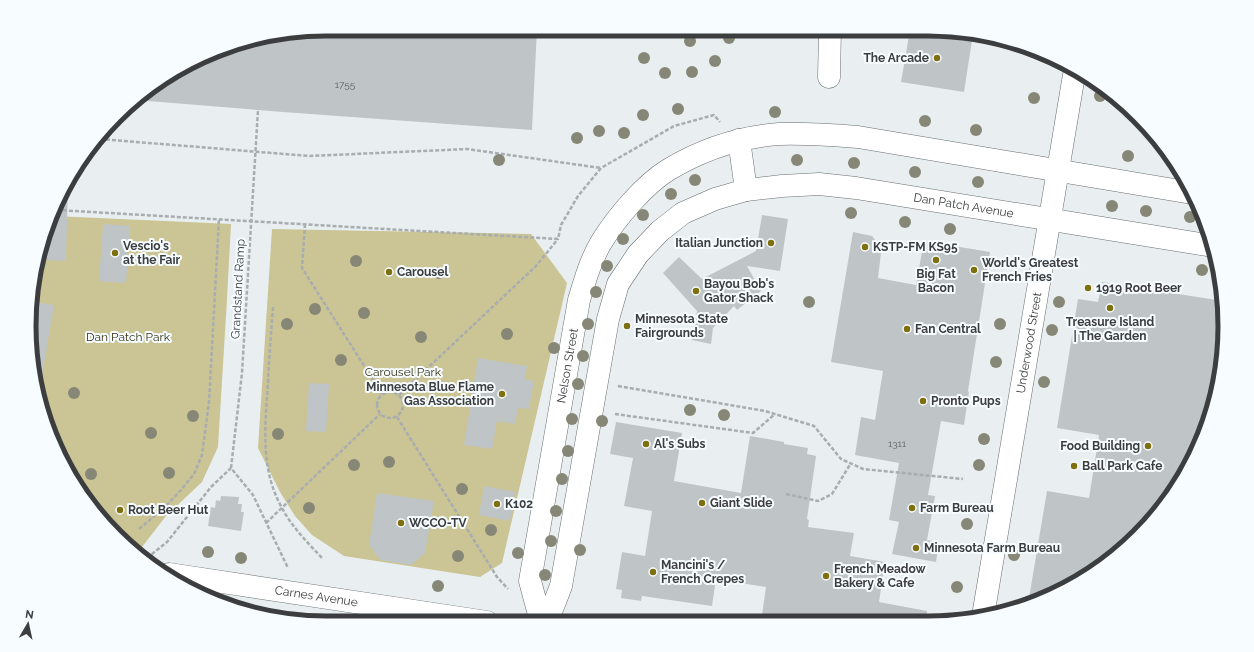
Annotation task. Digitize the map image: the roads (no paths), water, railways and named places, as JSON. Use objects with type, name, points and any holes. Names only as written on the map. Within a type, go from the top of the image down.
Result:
[{"type":"street","points":[[829,77],[830,36]]},
{"type":"street","name":"Underwood Street","points":[[984,610],[1074,76]]},
{"type":"street","points":[[746,190],[739,140],[786,134],[816,134],[858,137],[1185,192]]},
{"type":"street","name":"Nelson Street","points":[[539,616],[530,581],[579,300],[587,272],[602,241],[624,211],[642,191],[667,171],[697,155],[739,140]]},
{"type":"street","name":"Dan Patch Avenue","points":[[549,616],[561,586],[608,319],[618,284],[638,254],[660,231],[683,213],[715,199],[746,190],[819,184],[856,188],[1206,245]]},
{"type":"street","name":"Carnes Avenue","points":[[178,575],[447,616]]},
{"type":"place","name":"The Arcade","points":[[937,58]]},
{"type":"place","name":"Italian Junction","points":[[771,243]]},
{"type":"place","name":"KSTP-FM KS95","points":[[865,247]]},
{"type":"place","name":"Vescio's at the Fair","points":[[115,253]]},
{"type":"place","name":"Big Fat Bacon","points":[[936,260]]},
{"type":"place","name":"World's Greatest French Fries","points":[[974,270]]},
{"type":"place","name":"Carousel","points":[[389,272]]},
{"type":"place","name":"1919 Root Beer","points":[[1088,288]]},
{"type":"place","name":"Bayou Bob's Gator Shack","points":[[696,291]]},
{"type":"place","name":"Treasure Island | The Garden","points":[[1110,308]]},
{"type":"place","name":"Minnesota State Fairgrounds","points":[[627,326]]},
{"type":"place","name":"Fan Central","points":[[907,329]]},
{"type":"place","name":"Minnesota Blue Flame Gas Association","points":[[502,394]]},
{"type":"place","name":"Pronto Pups","points":[[923,401]]},
{"type":"place","name":"Al's Subs","points":[[646,444]]},
{"type":"place","name":"Food Building","points":[[1148,446]]},
{"type":"place","name":"Ball Park Cafe","points":[[1074,466]]},
{"type":"place","name":"Giant Slide","points":[[702,503]]},
{"type":"place","name":"K102","points":[[497,504]]},
{"type":"place","name":"Farm Bureau","points":[[912,508]]},
{"type":"place","name":"Root Beer Hut","points":[[120,510]]},
{"type":"place","name":"WCCO-TV","points":[[401,523]]},
{"type":"place","name":"Minnesota Farm Bureau","points":[[916,548]]},
{"type":"place","name":"Mancini's / French Crepes","points":[[653,572]]},
{"type":"place","name":"French Meadow Bakery & Cafe","points":[[826,576]]},
{"type":"park label","name":"Dan Patch Park","points":[[128,337]]},
{"type":"park label","name":"Carousel Park","points":[[403,372]]}]
